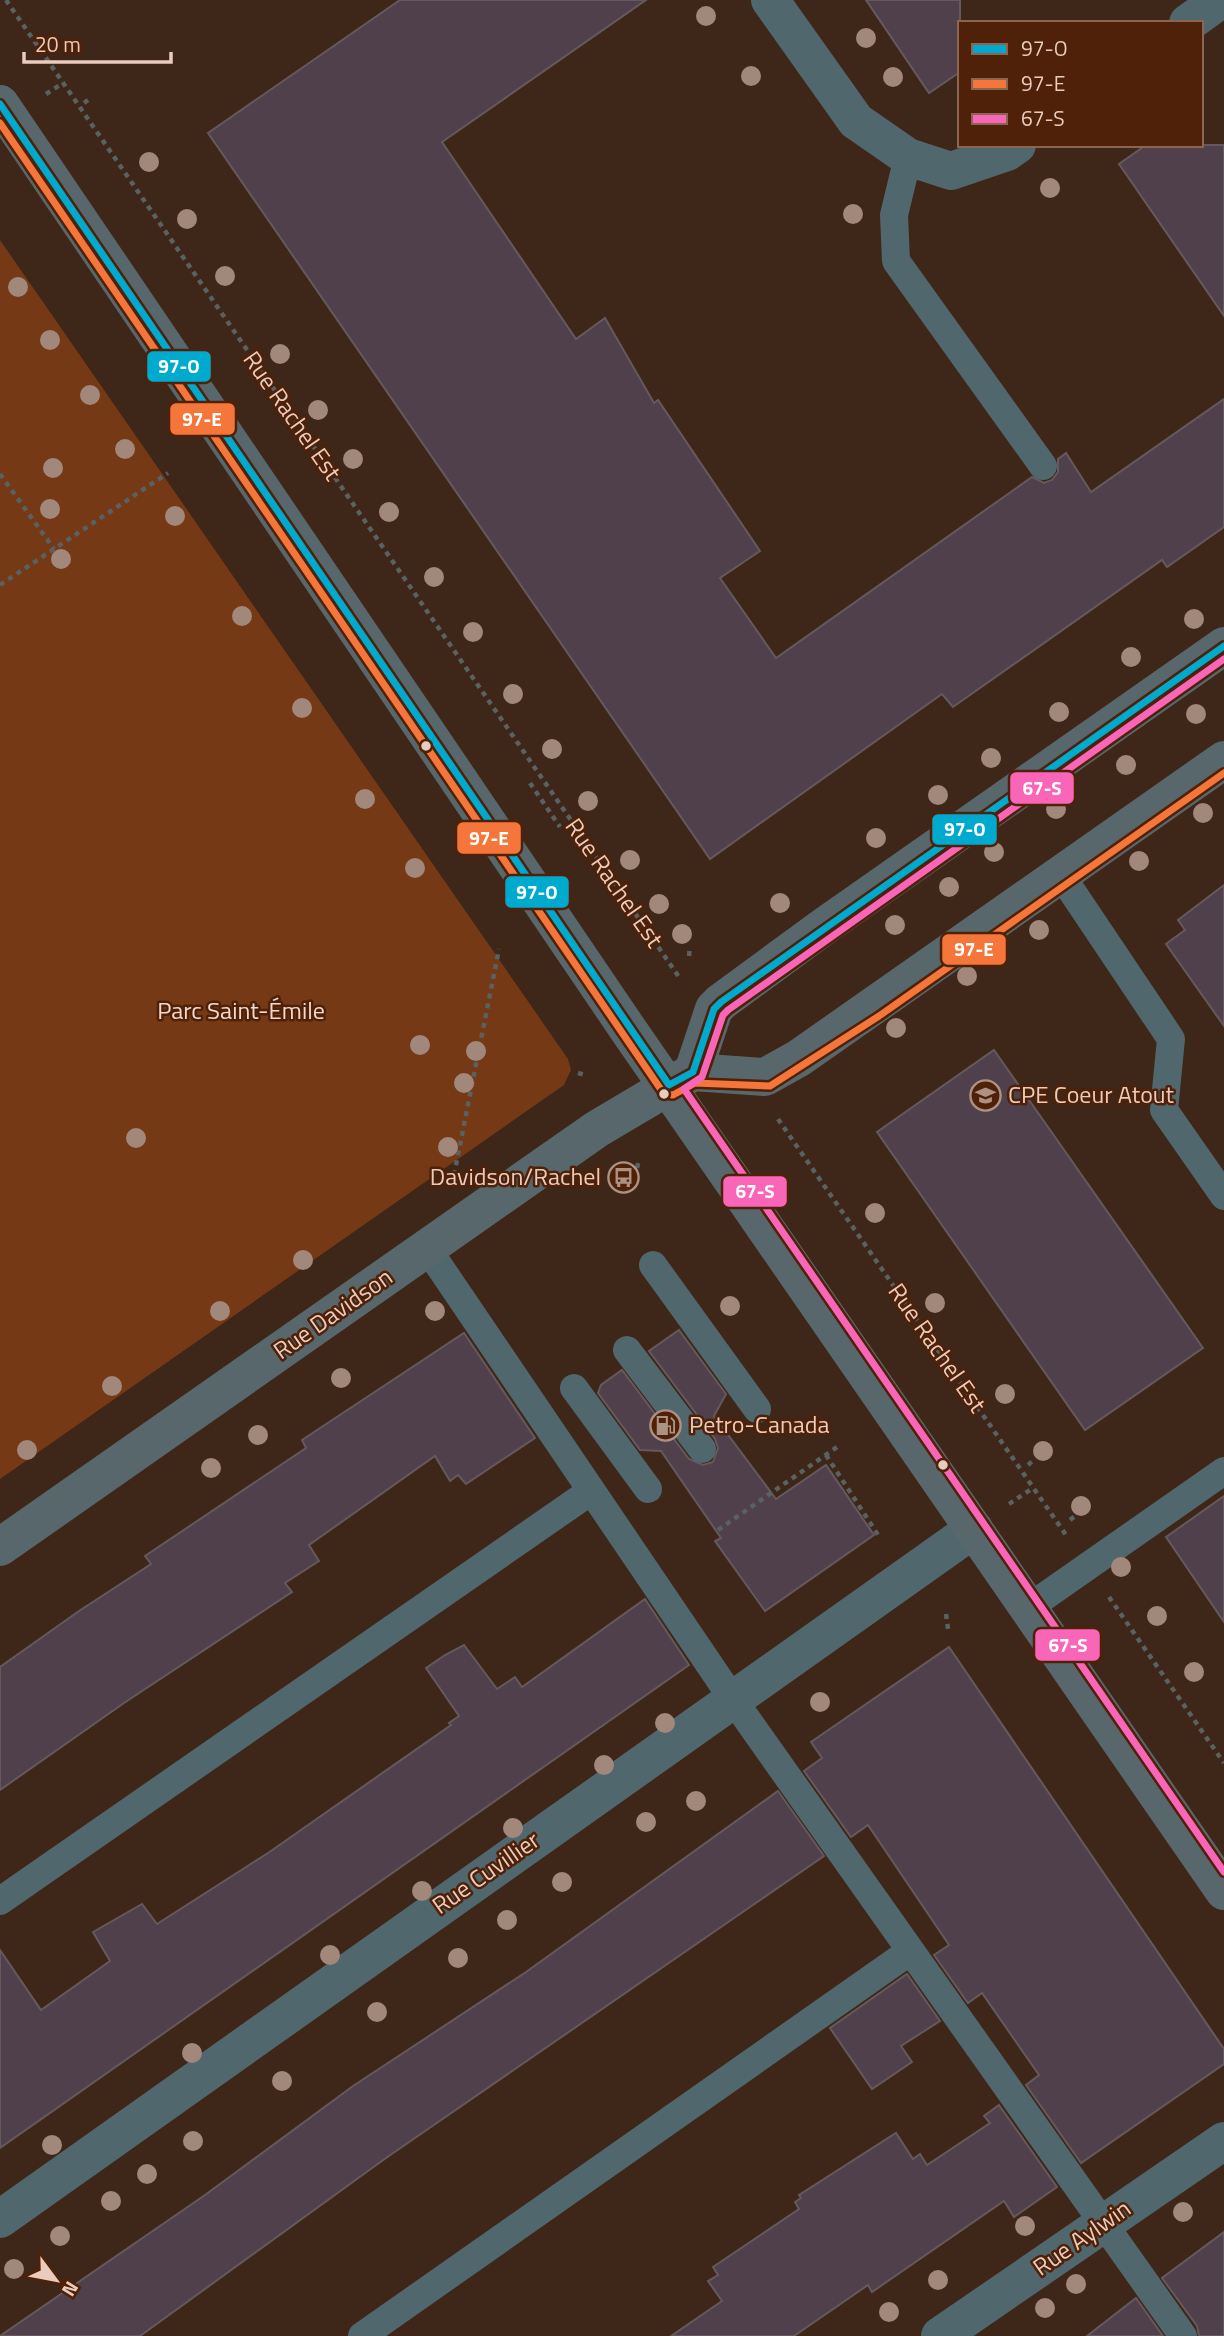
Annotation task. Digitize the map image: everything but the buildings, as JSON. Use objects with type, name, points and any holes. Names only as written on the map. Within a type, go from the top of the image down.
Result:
[{"type":"main road","points":[[4,116],[681,1078],[974,1529],[1224,1891]]},
{"type":"main road","points":[[681,1078],[721,1002],[1224,646]]},
{"type":"main road","points":[[681,1078],[765,1077],[799,1058],[1224,760]]},
{"type":"main road","name":"Rue Davidson","points":[[0,1547],[597,1129],[681,1078]]},
{"type":"street","points":[[770,0],[856,121],[908,157],[951,172],[1014,147]]},
{"type":"street","points":[[1191,21],[1220,0]]},
{"type":"street","name":"Rue Cuvillier","points":[[0,2219],[974,1529]]},
{"type":"street","name":"Rue Aylwin","points":[[940,2336],[1224,2141]]},
{"type":"lane","points":[[908,157],[894,215],[896,261],[1043,466]]},
{"type":"lane","points":[[1061,875],[1171,1039],[1164,1110],[1224,1196]]},
{"type":"lane","points":[[427,1248],[732,1698],[1183,2336]]},
{"type":"lane","points":[[653,1265],[757,1409]]},
{"type":"lane","points":[[627,1350],[702,1449]]},
{"type":"lane","points":[[574,1388],[648,1489]]},
{"type":"lane","points":[[1028,1608],[1224,1471]]},
{"type":"lane","points":[[0,1901],[591,1491]]},
{"type":"lane","points":[[362,2336],[909,1952]]},
{"type":"path","name":"Rue Rachel Est","points":[[6,0],[710,1020]]},
{"type":"path","points":[[0,585],[168,472]]},
{"type":"path","points":[[0,474],[54,549]]},
{"type":"path","points":[[530,783],[561,827]]},
{"type":"path","points":[[689,956],[690,947]]},
{"type":"path","points":[[454,1178],[499,949]]},
{"type":"path","points":[[578,1073],[585,1075]]},
{"type":"path","name":"Rue Rachel Est","points":[[748,1076],[1224,1763]]},
{"type":"path","points":[[637,1168],[639,1160]]},
{"type":"path","points":[[718,1531],[840,1445]]},
{"type":"path","points":[[826,1455],[881,1537],[871,1544]]},
{"type":"path","points":[[1028,1465],[1035,1460]]},
{"type":"path","points":[[742,1515],[746,1521]]},
{"type":"path","points":[[946,1614],[948,1629]]},
{"type":"green space","name":"Parc Saint-Émile","points":[[0,240],[568,1059],[571,1070],[564,1085],[0,1479]]},
{"type":"transit line","name":"97-O","points":[[0,104],[669,1085],[693,1072],[714,1009],[721,1002],[1224,646]]},
{"type":"transit line","name":"97-E","points":[[0,123],[664,1094],[673,1095],[695,1083],[770,1086],[879,1016],[1224,773]]},
{"type":"transit line","name":"67-S","points":[[1224,659],[728,1010],[723,1015],[702,1077],[684,1089],[1224,1872]]},
{"type":"place","name":"CPE Coeur Atout","points":[[985,1095]]},
{"type":"place","name":"Davidson/Rachel","points":[[624,1177]]},
{"type":"place","name":"Petro-Canada","points":[[666,1425]]}]
